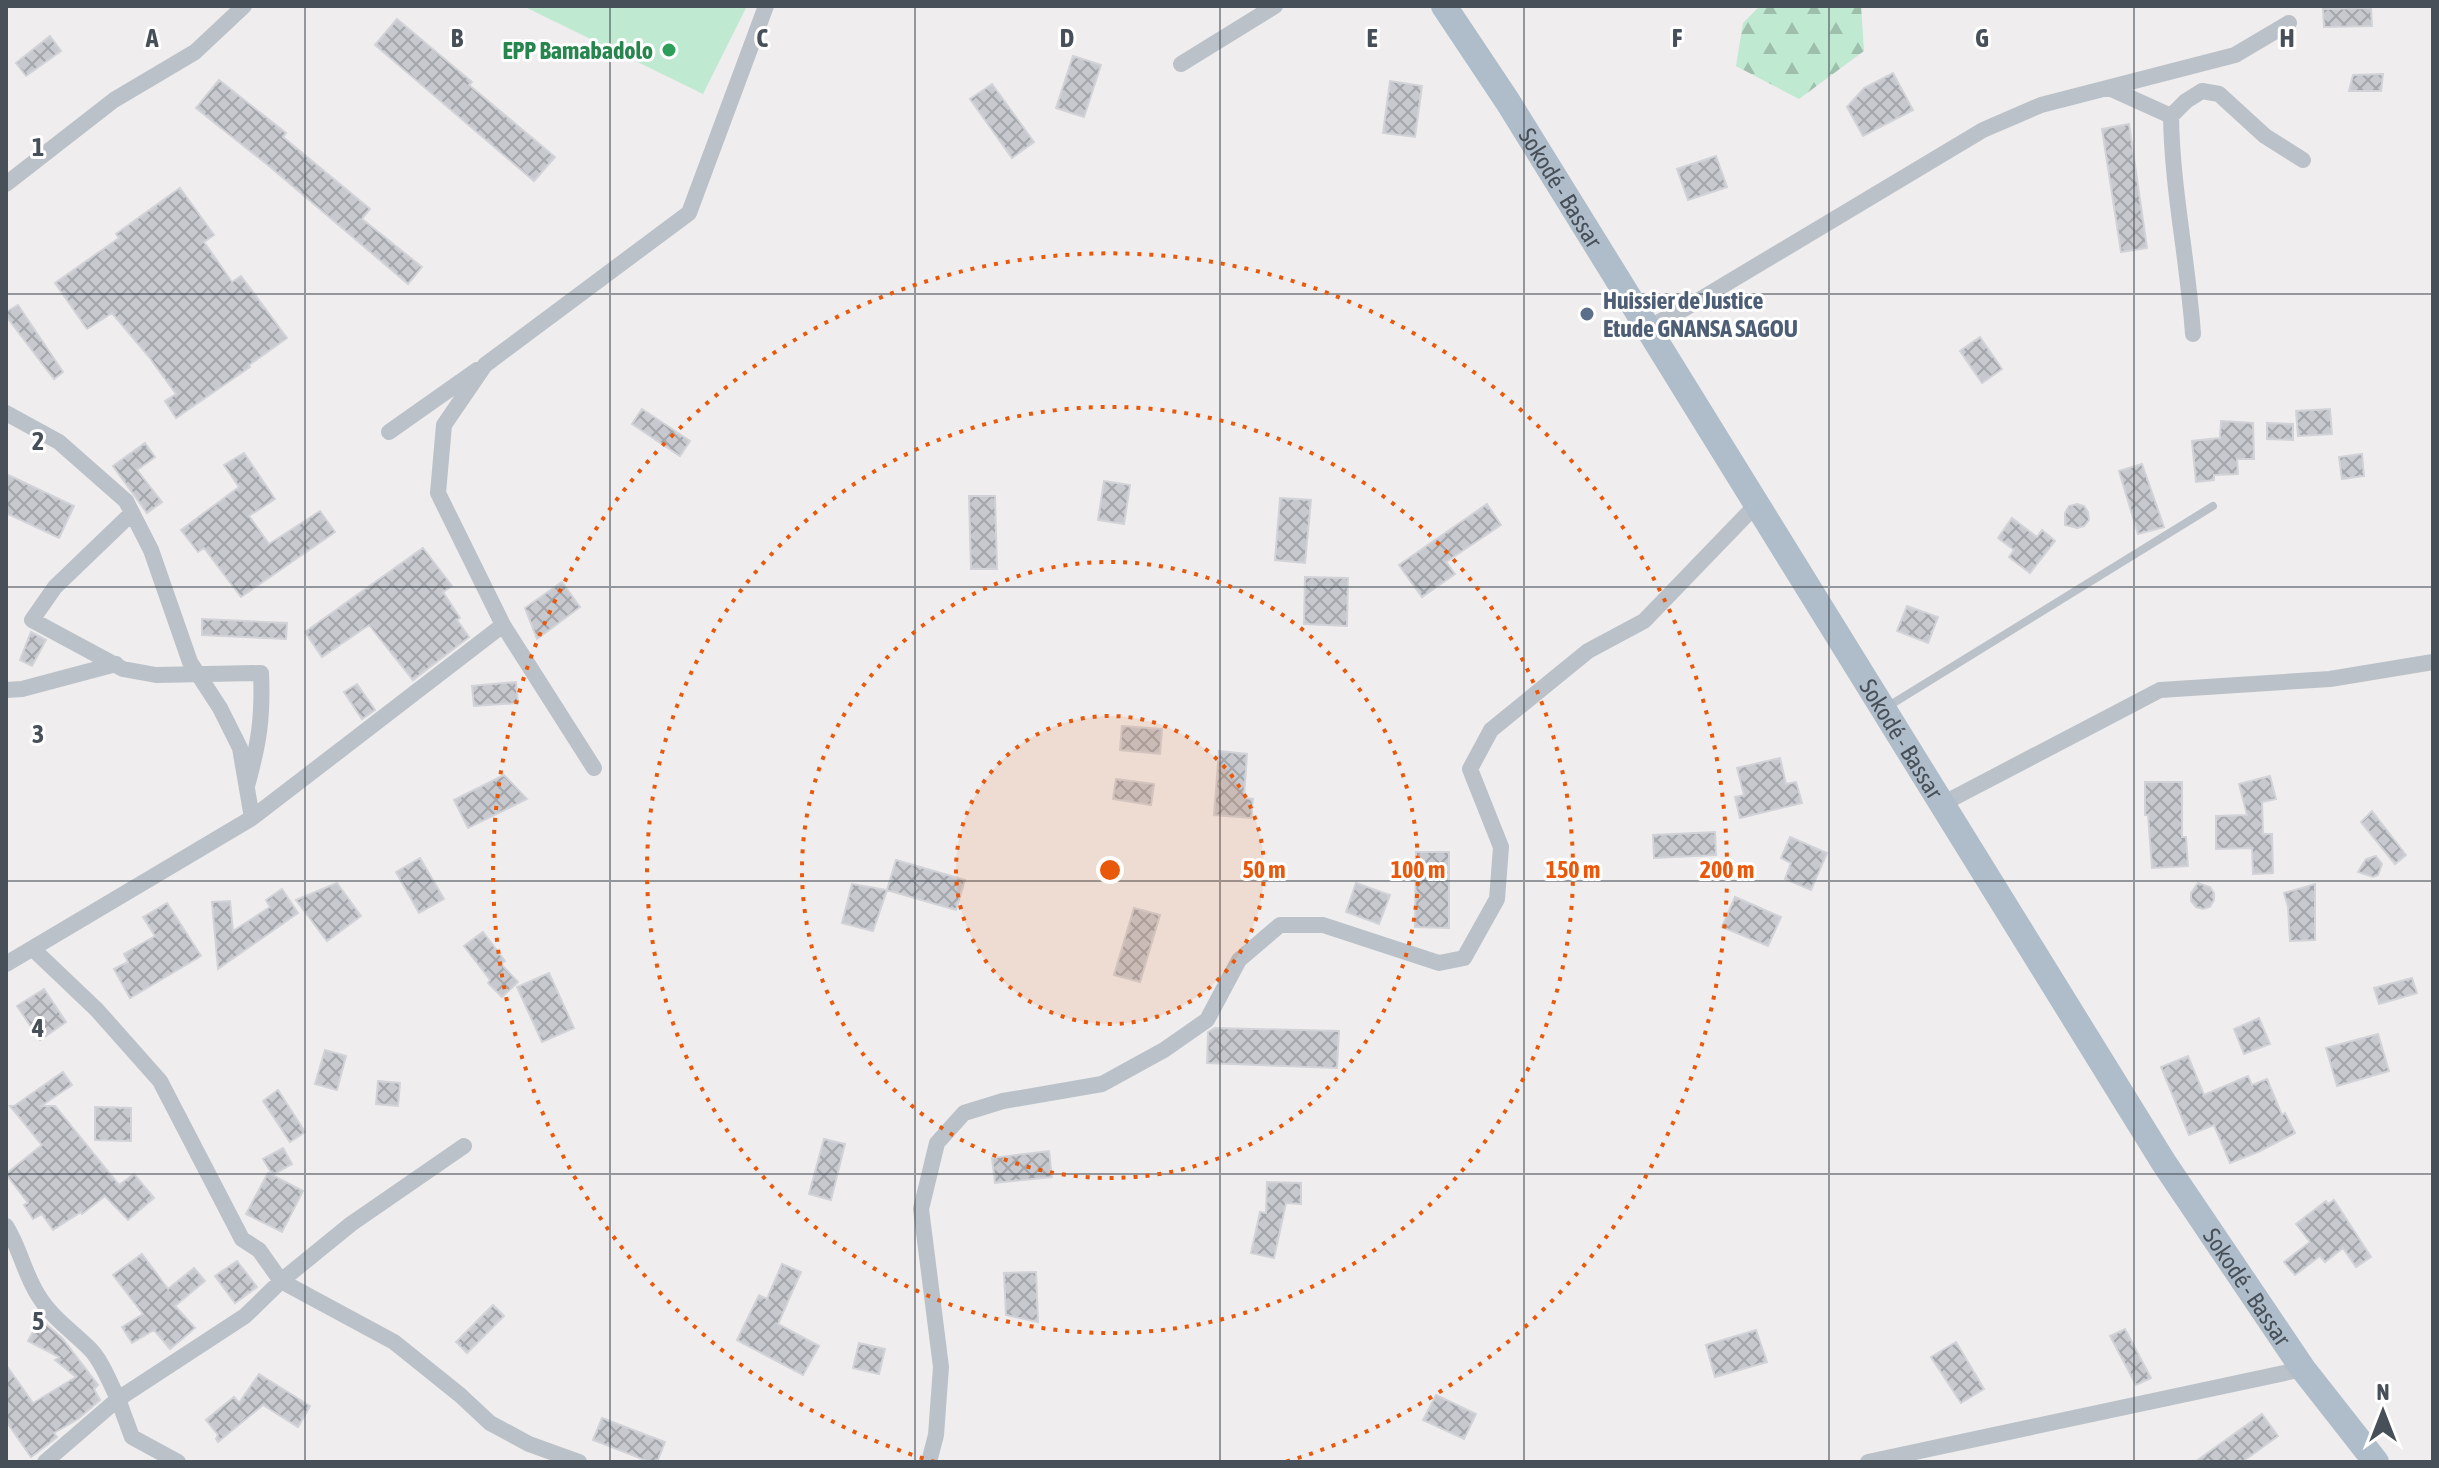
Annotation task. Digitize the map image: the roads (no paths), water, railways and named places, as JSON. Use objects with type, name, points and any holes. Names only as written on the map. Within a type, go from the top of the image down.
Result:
[{"type":"main road","name":"Sokodé - Bassar","points":[[1444,6],[1508,102],[2164,1163],[2303,1369],[2376,1462]]},
{"type":"street","points":[[6,184],[114,100],[195,52],[244,6]]},
{"type":"street","points":[[389,432],[485,365],[689,213],[766,6]]},
{"type":"street","points":[[1181,64],[1275,6]]},
{"type":"street","points":[[1647,328],[1684,309],[1983,130],[2041,105],[2235,55],[2289,23]]},
{"type":"street","points":[[2109,88],[2171,116]]},
{"type":"street","points":[[2193,334],[2172,155],[2171,116],[2202,91],[2219,94],[2265,136],[2303,160]]},
{"type":"street","points":[[485,365],[444,425],[438,493],[503,625],[594,768]]},
{"type":"street","points":[[6,413],[59,442],[126,501],[151,550],[190,662],[220,708],[240,748],[252,818]]},
{"type":"street","points":[[929,1462],[936,1435],[941,1367],[921,1209],[937,1143],[964,1113],[1003,1101],[1102,1084],[1164,1050],[1207,1020],[1239,960],[1280,925],[1323,925],[1439,963],[1464,958],[1497,899],[1501,847],[1470,769],[1491,730],[1588,651],[1644,621],[1757,504]]},
{"type":"street","points":[[132,513],[55,587],[32,620],[123,669],[156,675],[261,673],[263,713],[258,749],[247,786]]},
{"type":"street","points":[[6,964],[252,818],[503,625]]},
{"type":"street","points":[[1942,804],[2160,690],[2330,679],[2433,662]]},
{"type":"street","points":[[6,690],[22,689],[116,664]]},
{"type":"street","points":[[33,949],[97,1010],[160,1081],[242,1239],[259,1250],[281,1281],[394,1342],[490,1423],[529,1444],[579,1462]]},
{"type":"street","points":[[45,1462],[118,1399],[245,1316],[281,1281],[351,1224],[464,1146]]},
{"type":"street","points":[[6,1226],[38,1296],[51,1314],[93,1351],[118,1399],[132,1437],[178,1462]]},
{"type":"street","points":[[1868,1462],[2303,1369]]},
{"type":"lane","points":[[1883,709],[2213,506]]},
{"type":"place","name":"EPP Bamabadolo","points":[[669,50]]},
{"type":"place","name":"Huissier de Justice Etude GNANSA SAGOU","points":[[1587,314]]}]
